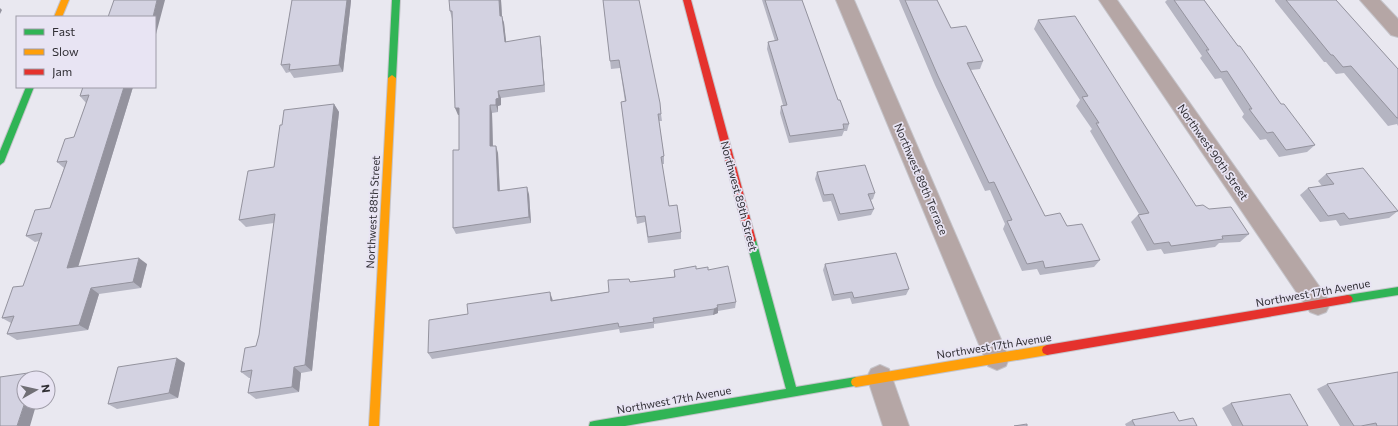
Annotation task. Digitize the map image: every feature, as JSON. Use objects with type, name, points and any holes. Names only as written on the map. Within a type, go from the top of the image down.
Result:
[{"type":"street","points":[[58,16],[65,0]]},
{"type":"street","name":"Northwest 88th Street","points":[[374,426],[396,0]]},
{"type":"street","name":"Northwest 89th Street","points":[[687,0],[792,393]]},
{"type":"street","name":"Northwest 89th Terrace","points":[[846,0],[997,358]]},
{"type":"street","name":"Northwest 90th Street","points":[[1108,0],[1318,304]]},
{"type":"street","points":[[1369,0],[1398,30]]},
{"type":"street","points":[[0,162],[30,88]]},
{"type":"street","name":"Northwest 17th Avenue","points":[[594,426],[1398,290]]},
{"type":"street","points":[[880,377],[896,426]]},
{"type":"building","points":[[114,0],[157,0],[153,16],[108,16]]},
{"type":"building","points":[[292,0],[347,0],[339,65],[289,70],[290,64],[281,65]]},
{"type":"building","points":[[449,0],[499,0],[500,16],[502,16],[505,42],[540,36],[544,85],[498,91],[499,98],[496,99],[496,105],[490,105],[490,146],[496,146],[498,191],[527,187],[529,217],[453,228],[453,150],[459,150],[459,108],[455,108],[452,11],[450,11]]},
{"type":"building","points":[[603,0],[639,0],[660,103],[661,114],[658,114],[664,156],[661,157],[669,206],[677,205],[681,232],[648,237],[645,216],[636,217],[621,102],[626,101],[619,60],[610,61]]},
{"type":"building","points":[[765,0],[802,0],[838,100],[840,100],[849,124],[843,124],[844,129],[790,136],[781,106],[787,105],[768,42],[778,40]]},
{"type":"building","points":[[905,0],[937,0],[951,28],[966,26],[983,61],[967,63],[1045,216],[1060,213],[1067,226],[1082,224],[1100,260],[1045,268],[1043,261],[1027,264],[1007,221],[1012,220],[994,182],[989,183],[938,76]]},
{"type":"building","points":[[1174,0],[1204,0],[1238,46],[1240,46],[1281,104],[1284,104],[1315,145],[1286,150],[1273,132],[1267,133],[1249,109],[1252,109],[1227,71],[1221,72],[1206,50],[1209,50]]},
{"type":"building","points":[[1286,0],[1336,0],[1398,69],[1398,118],[1351,66],[1343,67],[1333,55],[1331,55]]},
{"type":"building","points":[[1075,16],[1196,206],[1203,205],[1209,209],[1231,207],[1249,234],[1222,236],[1223,239],[1171,246],[1169,242],[1154,244],[1138,215],[1149,213],[1096,123],[1099,123],[1082,97],[1088,96],[1038,20]]},
{"type":"building","points":[[83,88],[124,88],[67,268],[139,258],[133,282],[91,288],[79,325],[7,334],[14,316],[2,318],[13,287],[23,286],[42,233],[26,236],[35,210],[50,208],[67,161],[57,162],[65,139],[74,137],[89,95],[80,96]]},
{"type":"building","points":[[334,104],[305,365],[294,367],[292,387],[248,393],[252,370],[241,372],[245,348],[256,346],[259,335],[275,214],[239,220],[248,171],[274,167],[280,125],[282,125],[284,110]]},
{"type":"building","points":[[865,165],[875,193],[868,194],[874,209],[840,214],[833,194],[824,195],[817,172]]},
{"type":"building","points":[[1363,168],[1398,211],[1349,219],[1344,213],[1328,216],[1308,188],[1334,184],[1326,174]]},
{"type":"building","points":[[896,253],[909,289],[854,298],[852,292],[834,295],[825,264]]},
{"type":"building","points":[[696,266],[696,269],[708,267],[708,270],[728,266],[736,302],[717,305],[718,307],[714,309],[653,318],[654,322],[619,327],[618,323],[428,353],[429,320],[468,314],[467,304],[550,292],[551,301],[609,292],[608,280],[629,279],[630,282],[675,277],[674,270]]},
{"type":"building","points":[[177,358],[169,393],[108,404],[118,367]]},
{"type":"building","points":[[1398,372],[1398,426],[1377,426],[1376,423],[1354,426],[1327,384]]},
{"type":"building","points":[[16,375],[16,410],[22,410],[17,426],[0,426],[0,377]]},
{"type":"building","points":[[1290,394],[1308,426],[1243,426],[1231,403]]},
{"type":"building","points":[[1174,412],[1179,421],[1193,418],[1197,426],[1135,426],[1132,420]]},
{"type":"building","points":[[1027,424],[1027,426],[1014,426]]},
{"type":"traffic: fast","points":[[392,78],[396,0]]},
{"type":"traffic: fast","points":[[0,162],[30,88]]},
{"type":"traffic: fast","points":[[751,240],[792,393]]},
{"type":"traffic: fast","points":[[1348,299],[1398,291]]},
{"type":"traffic: fast","points":[[594,426],[856,382]]},
{"type":"traffic: slow","points":[[58,16],[65,0]]},
{"type":"traffic: slow","points":[[374,426],[392,78]]},
{"type":"traffic: slow","points":[[856,382],[1047,350]]},
{"type":"traffic: jam","points":[[687,0],[751,240]]},
{"type":"traffic: jam","points":[[1047,350],[1348,299]]}]
